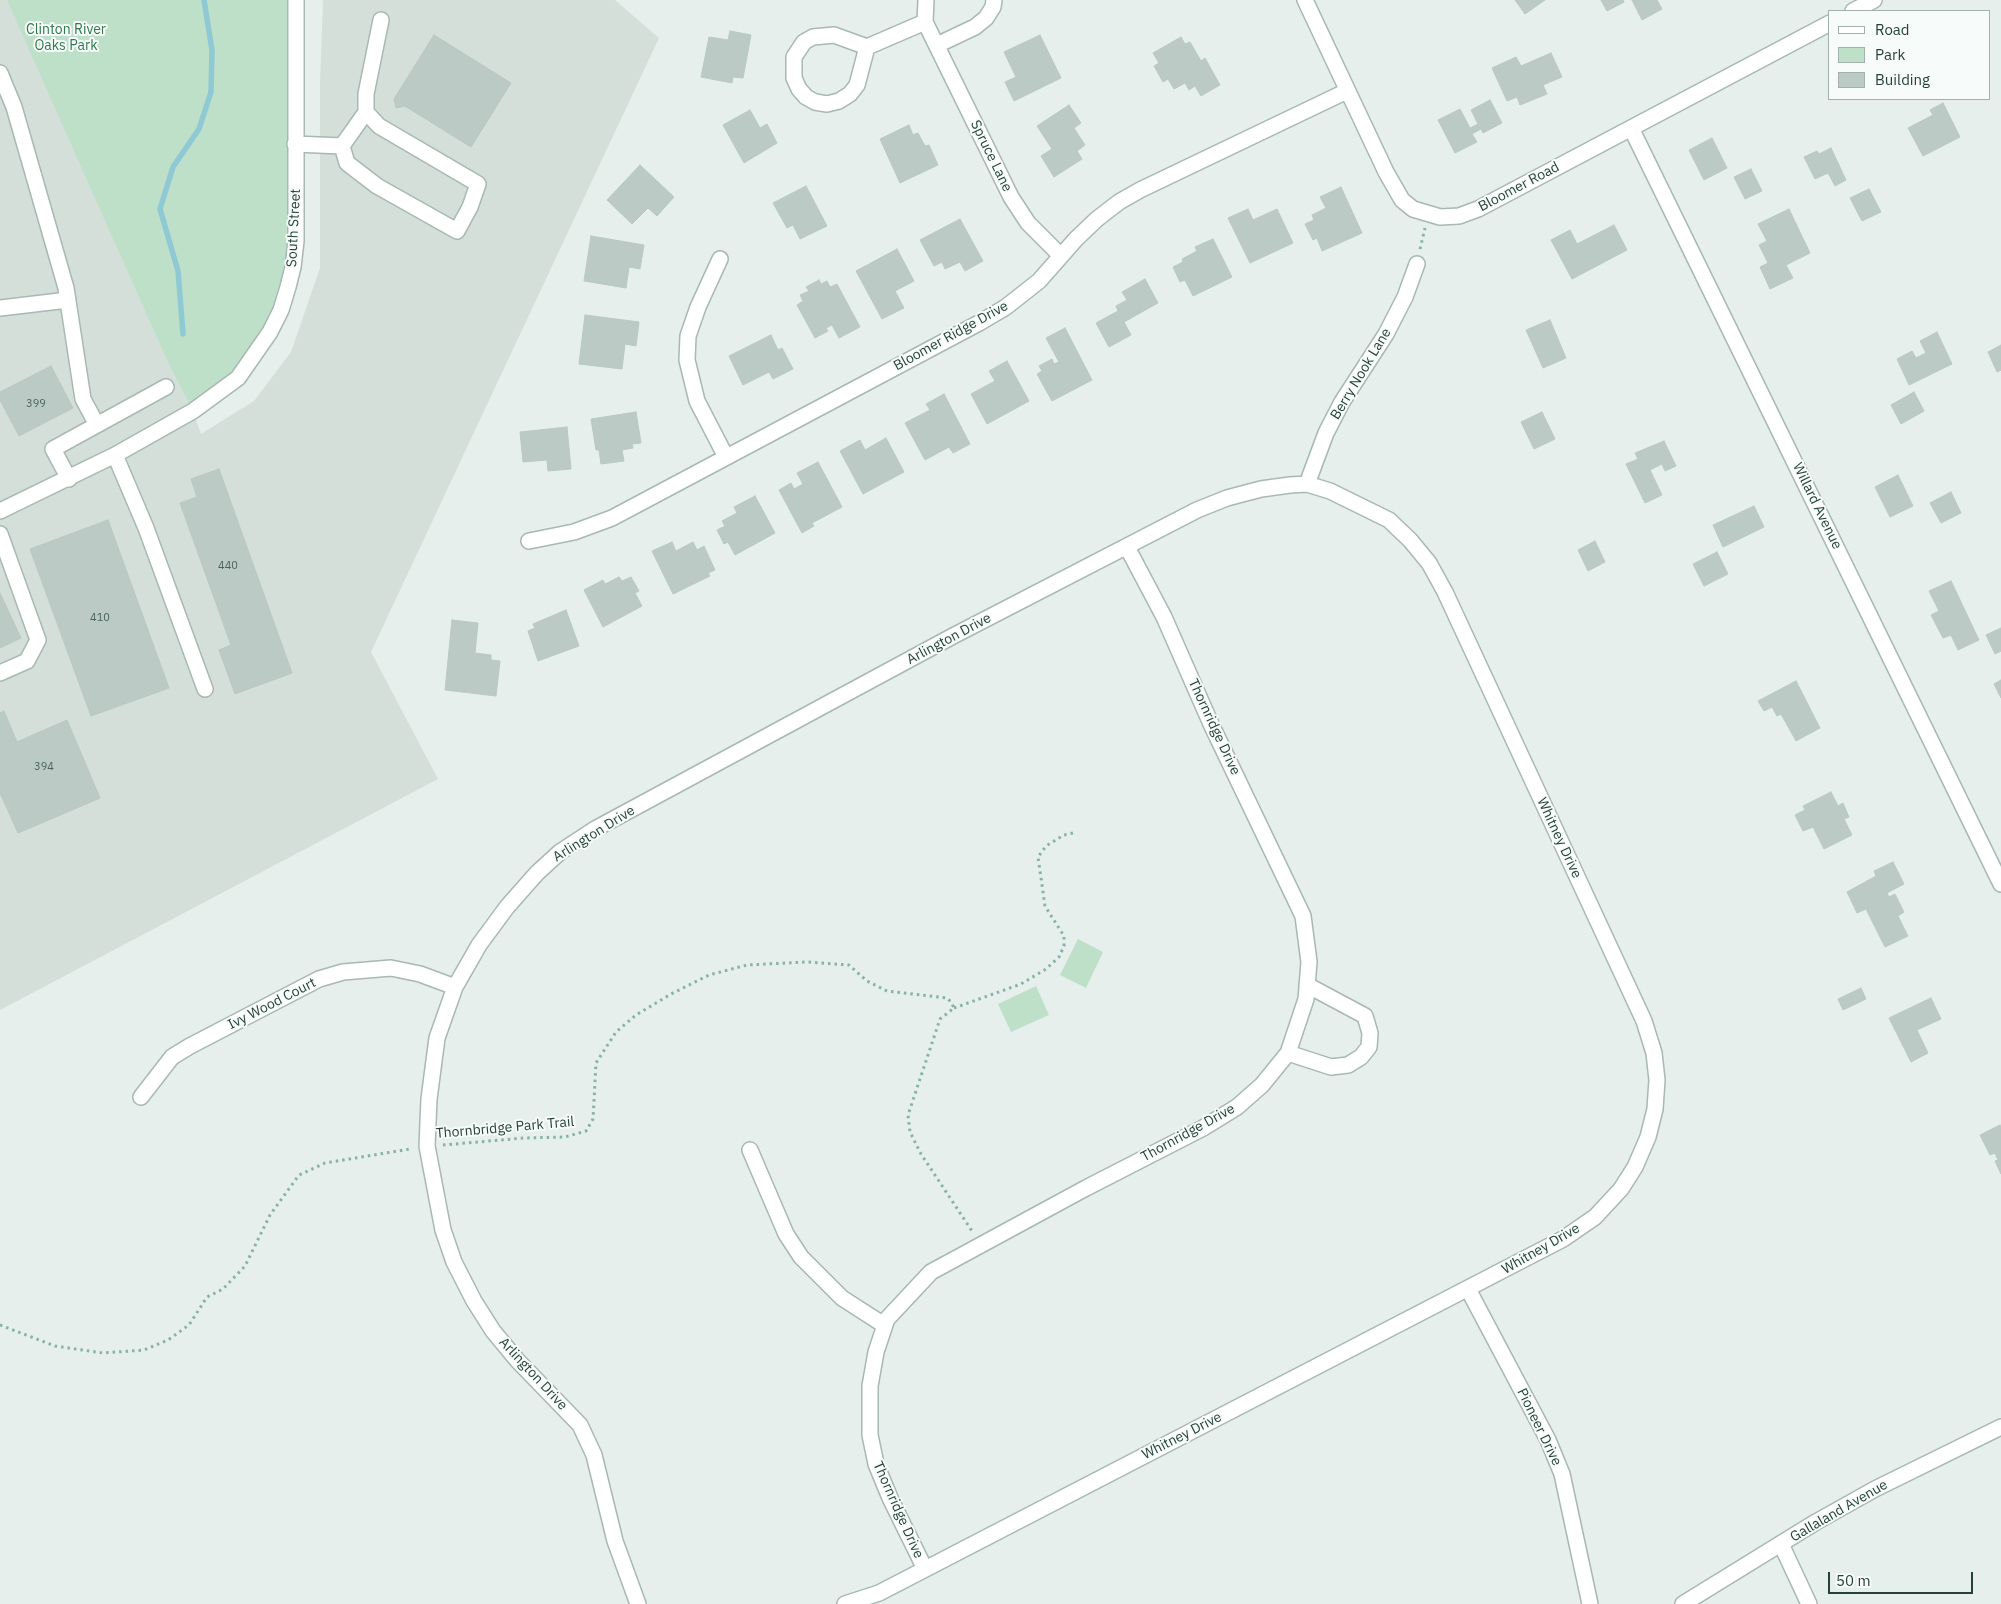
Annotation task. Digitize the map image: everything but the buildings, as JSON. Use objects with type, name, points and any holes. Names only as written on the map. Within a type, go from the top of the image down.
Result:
[{"type":"street","name":"South Street","points":[[0,512],[115,455],[193,411],[238,378],[270,332],[281,310],[293,267],[296,241],[296,0]]},
{"type":"street","points":[[867,47],[857,85],[839,101],[827,104],[815,102],[806,97],[799,89],[794,78],[794,57],[804,42],[813,37],[834,35],[867,47],[925,22],[926,0]]},
{"type":"street","points":[[937,45],[976,27],[986,18],[993,7],[994,0]]},
{"type":"street","name":"Bloomer Road","points":[[1304,0],[1386,172],[1402,200],[1413,209],[1428,214],[1453,217],[1478,210],[1828,24]]},
{"type":"street","points":[[1855,10],[1874,0]]},
{"type":"street","points":[[342,146],[366,112],[366,94],[381,20]]},
{"type":"street","name":"Spruce Lane","points":[[925,22],[1011,197],[1028,224],[1061,256]]},
{"type":"street","points":[[0,74],[14,107],[68,300],[83,399],[97,425]]},
{"type":"street","name":"Bloomer Ridge Drive","points":[[529,541],[574,532],[612,518],[1006,307],[1040,281],[1096,219],[1140,190],[1347,91]]},
{"type":"street","points":[[342,146],[347,163],[377,186],[457,232],[470,207],[478,184],[379,126],[366,112]]},
{"type":"street","name":"Willard Avenue","points":[[1631,128],[2001,884]]},
{"type":"street","points":[[295,144],[342,146]]},
{"type":"street","points":[[720,259],[698,307],[688,336],[687,360],[698,401],[726,457]]},
{"type":"street","name":"Berry Nook Lane","points":[[1307,484],[1326,432],[1342,402],[1386,334],[1417,264]]},
{"type":"street","points":[[0,308],[68,300]]},
{"type":"street","points":[[68,479],[53,449],[166,387]]},
{"type":"street","points":[[115,455],[146,528],[205,690]]},
{"type":"street","name":"Arlington Drive","points":[[638,1604],[615,1541],[594,1455],[580,1425],[516,1360],[493,1331],[474,1301],[454,1262],[443,1230],[428,1146],[429,1099],[438,1038],[455,987],[479,945],[507,907],[537,873],[560,852],[595,830],[945,641],[1197,510],[1227,498],[1261,489],[1307,484]]},
{"type":"street","name":"Whitney Drive","points":[[845,1604],[879,1593],[1563,1239],[1595,1217],[1621,1189],[1635,1167],[1648,1137],[1656,1099],[1657,1080],[1654,1053],[1644,1022],[1445,592],[1429,564],[1410,540],[1389,520],[1330,491],[1307,484]]},
{"type":"street","points":[[0,534],[38,640],[27,661],[0,673]]},
{"type":"street","name":"Thornridge Drive","points":[[925,1569],[876,1464],[870,1435],[870,1386],[876,1352],[887,1319],[931,1272],[1203,1128],[1237,1107],[1262,1085],[1288,1052],[1300,1020],[1307,985],[1309,962],[1303,916],[1293,891],[1211,724],[1164,617],[1127,547]]},
{"type":"street","name":"Ivy Wood Court","points":[[141,1097],[172,1057],[319,979],[343,972],[391,968],[420,974],[455,987]]},
{"type":"street","points":[[1288,1052],[1331,1067],[1348,1065],[1361,1057],[1369,1047],[1370,1033],[1365,1016],[1307,985]]},
{"type":"street","points":[[750,1150],[786,1234],[801,1257],[842,1298],[884,1325]]},
{"type":"street","name":"Pioneer Drive","points":[[1468,1289],[1548,1440],[1562,1474],[1590,1604]]},
{"type":"street","name":"Gallaland Avenue","points":[[1684,1604],[1875,1489],[2001,1427]]},
{"type":"street","points":[[1781,1544],[1809,1604]]},
{"type":"path","points":[[1417,264],[1428,214]]},
{"type":"path","points":[[980,1246],[954,1201],[921,1154],[910,1132],[908,1115],[940,1019],[954,1008],[1021,984],[1046,969],[1059,957],[1064,946],[1064,936],[1045,906],[1038,858],[1046,846],[1064,835],[1074,832]]},
{"type":"path","name":"Thornbridge Park Trail","points":[[0,1325],[55,1346],[103,1353],[144,1350],[168,1340],[189,1326],[207,1297],[223,1289],[245,1266],[270,1215],[299,1175],[325,1164],[428,1146],[524,1138],[565,1138],[580,1134],[589,1127],[594,1119],[596,1063],[616,1032],[636,1015],[709,974],[747,965],[807,962],[848,965],[867,981],[887,991],[946,998],[954,1008]]},
{"type":"shaded area","points":[[0,0],[9,0],[169,365],[193,411],[201,434],[254,401],[291,352],[320,268],[320,83],[323,0],[615,0],[659,38],[371,652],[438,779],[0,1010]]},
{"type":"green space","name":"Clinton River Oaks Park","points":[[7,0],[296,0],[293,267],[257,352],[193,411],[169,365]]},
{"type":"green space","points":[[1078,939],[1103,952],[1086,988],[1060,975]]},
{"type":"green space","points":[[1036,986],[1049,1015],[1011,1032],[998,1004]]},
{"type":"waterway","points":[[183,334],[178,271],[160,209],[173,167],[199,129],[211,92],[212,50],[204,0]]}]
